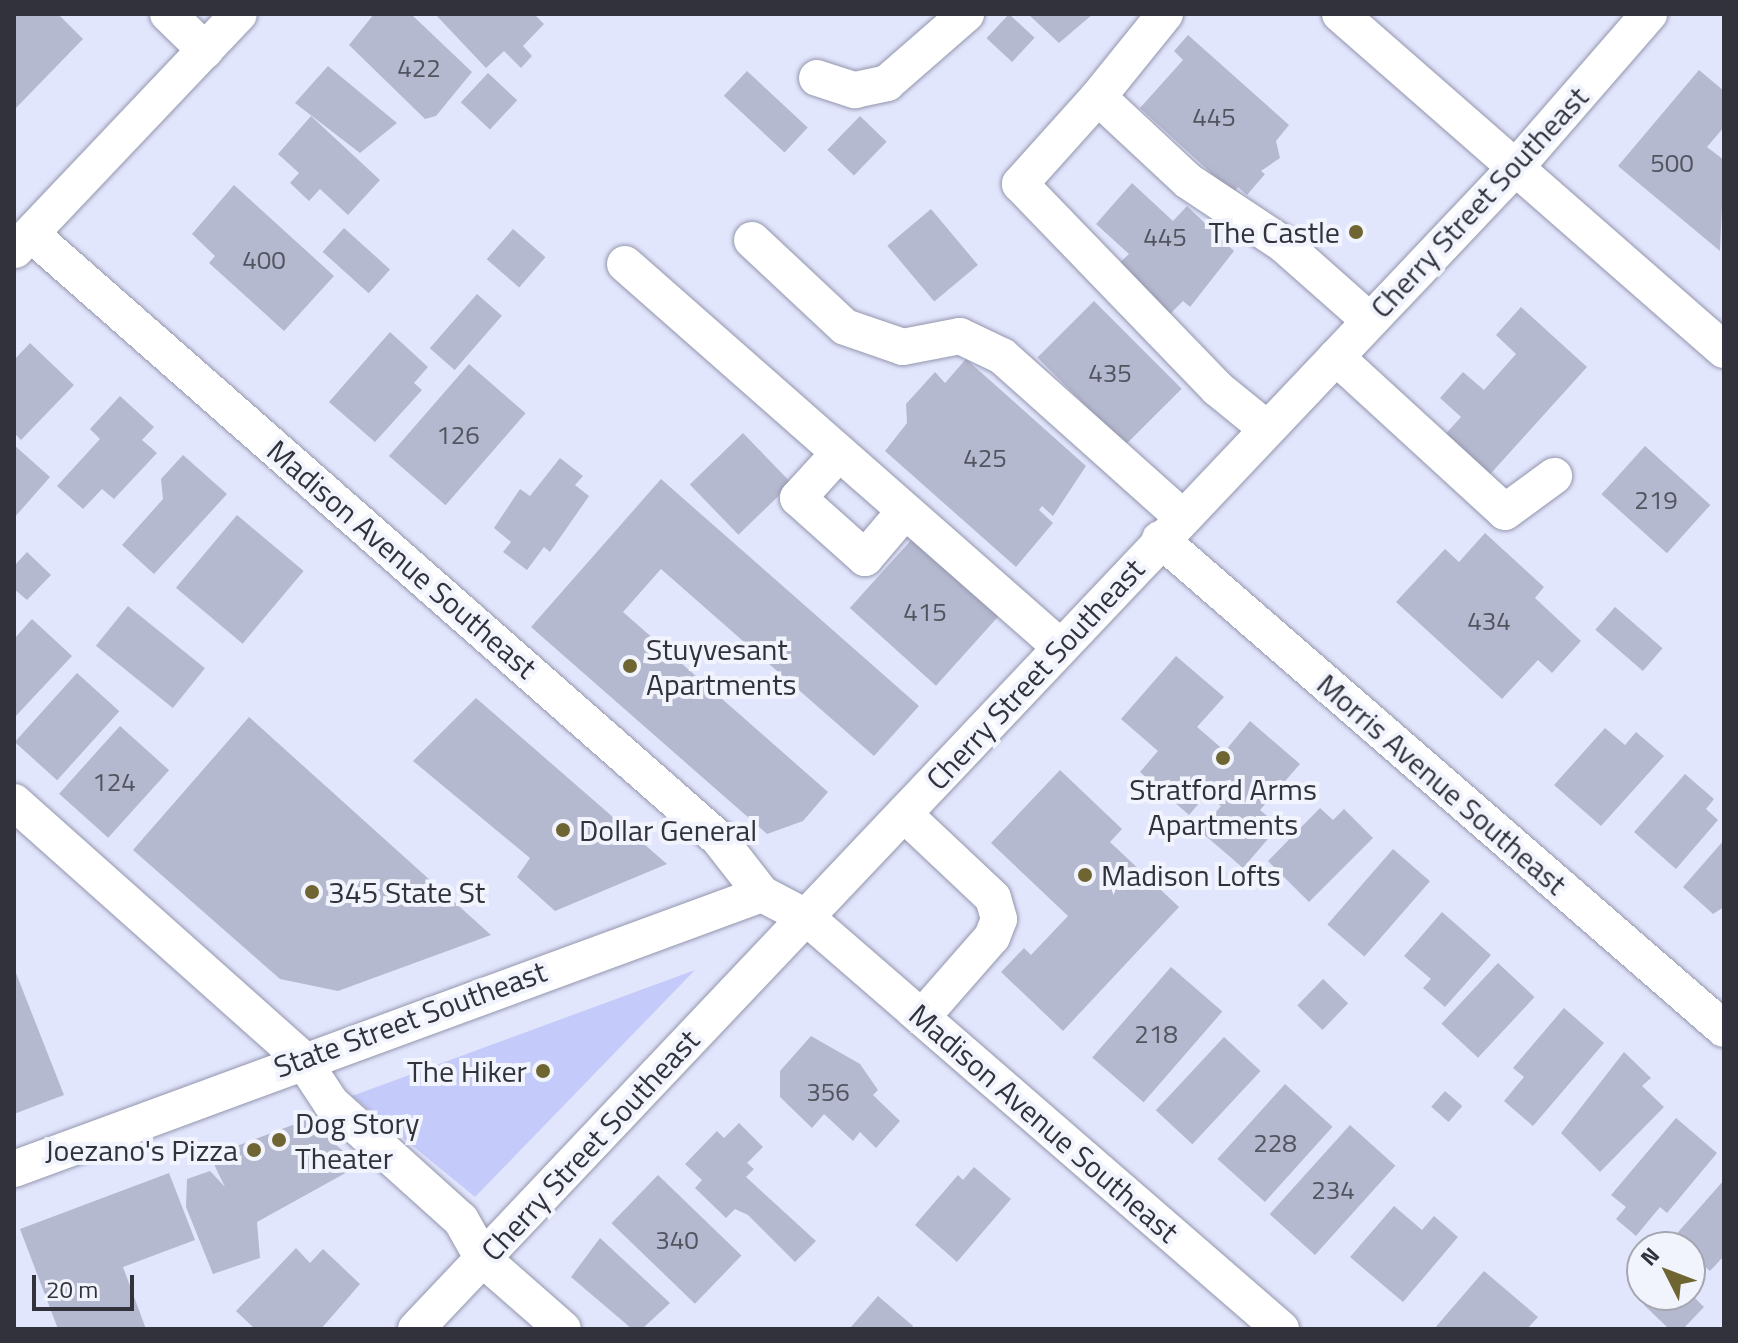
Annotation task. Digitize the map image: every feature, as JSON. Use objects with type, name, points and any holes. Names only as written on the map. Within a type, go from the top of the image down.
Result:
[{"type":"street","points":[[168,14],[205,50]]},
{"type":"street","points":[[23,242],[239,14]]},
{"type":"street","points":[[817,78],[855,90],[887,83],[966,14]]},
{"type":"street","points":[[1165,14],[1098,97],[1020,184],[1218,389],[1266,428]]},
{"type":"street","points":[[1340,14],[1724,350]]},
{"type":"street","name":"Cherry Street Southeast","points":[[416,1329],[1059,646],[1516,167],[1649,14]]},
{"type":"street","points":[[1098,97],[1188,181],[1283,244],[1370,321]]},
{"type":"street","name":"Morris Avenue Southeast","points":[[752,240],[845,327],[903,347],[960,336],[1002,356],[1171,528],[1724,1029]]},
{"type":"street","name":"Madison Avenue Southeast","points":[[23,242],[719,839],[762,894]]},
{"type":"street","points":[[625,264],[1059,646]]},
{"type":"street","points":[[1336,357],[1505,512],[1554,476]]},
{"type":"street","points":[[839,453],[798,498],[865,558],[904,512]]},
{"type":"street","points":[[14,802],[302,1059],[331,1103],[461,1220],[483,1259],[563,1329]]},
{"type":"street","points":[[904,814],[993,898],[999,919],[992,937],[922,1017]]},
{"type":"street","points":[[762,894],[806,917]]},
{"type":"street","name":"State Street Southeast","points":[[14,1169],[302,1059],[762,894]]},
{"type":"street","name":"Madison Avenue Southeast","points":[[806,917],[1281,1329]]},
{"type":"shaded area","points":[[695,970],[475,1197],[352,1096]]},
{"type":"building","points":[[14,14],[58,14],[83,39],[14,110]]},
{"type":"building","points":[[374,14],[411,14],[472,72],[436,116],[425,119],[349,45]]},
{"type":"building","points":[[435,14],[534,14],[544,24],[523,46],[532,56],[521,68],[504,51],[486,68]]},
{"type":"building","points":[[1009,14],[1035,38],[1012,62],[986,38]]},
{"type":"building","points":[[1028,14],[1093,14],[1059,43]]},
{"type":"building","points":[[1188,35],[1289,125],[1276,141],[1280,158],[1261,171],[1265,174],[1247,195],[1238,187],[1233,193],[1140,108],[1183,60],[1174,51]]},
{"type":"building","points":[[328,66],[397,123],[360,153],[295,103]]},
{"type":"building","points":[[1699,70],[1724,91],[1724,127],[1707,147],[1724,160],[1720,251],[1618,166]]},
{"type":"building","points":[[747,71],[808,128],[785,152],[724,96]]},
{"type":"building","points":[[488,73],[517,100],[490,130],[461,102]]},
{"type":"building","points":[[311,116],[380,180],[348,215],[320,189],[309,201],[290,183],[299,173],[278,154]]},
{"type":"building","points":[[860,116],[887,142],[854,176],[827,150]]},
{"type":"building","points":[[1132,183],[1173,221],[1187,206],[1234,251],[1190,307],[1183,301],[1168,316],[1116,266],[1129,254],[1096,224]]},
{"type":"building","points":[[234,185],[334,276],[284,331],[209,263],[215,256],[192,234]]},
{"type":"building","points":[[931,209],[978,265],[934,302],[887,246]]},
{"type":"building","points":[[344,228],[390,269],[369,293],[323,252]]},
{"type":"building","points":[[513,229],[545,257],[519,287],[487,259]]},
{"type":"building","points":[[477,294],[502,316],[455,370],[430,348]]},
{"type":"building","points":[[1094,301],[1182,389],[1125,445],[1037,358]]},
{"type":"building","points":[[1521,307],[1587,367],[1484,481],[1440,440],[1461,417],[1440,398],[1463,372],[1484,390],[1516,354],[1496,335]]},
{"type":"building","points":[[390,332],[428,367],[414,383],[422,390],[375,442],[329,402]]},
{"type":"building","points":[[30,343],[74,385],[21,440],[14,433],[14,360]]},
{"type":"building","points":[[966,359],[1086,466],[1053,516],[1042,506],[1039,510],[1053,523],[1016,567],[885,451],[907,423],[906,404],[935,372],[945,383]]},
{"type":"building","points":[[469,364],[526,413],[446,505],[389,456]]},
{"type":"building","points":[[120,396],[154,427],[142,440],[157,453],[114,499],[102,489],[83,509],[57,486],[100,439],[90,429]]},
{"type":"building","points":[[743,433],[792,483],[738,535],[690,484]]},
{"type":"building","points":[[14,445],[50,477],[14,518]]},
{"type":"building","points":[[1645,446],[1710,505],[1667,553],[1602,494]]},
{"type":"building","points":[[183,455],[227,494],[154,574],[122,545],[163,499],[161,479]]},
{"type":"building","points":[[560,458],[583,476],[575,485],[589,496],[550,552],[544,547],[527,570],[503,552],[511,542],[494,528],[520,489],[530,496]]},
{"type":"building","name":"Stuyvesant Apartments","points":[[661,479],[919,706],[874,756],[661,569],[623,612],[828,792],[803,821],[767,834],[531,627]]},
{"type":"building","points":[[237,515],[304,571],[243,644],[176,588]]},
{"type":"building","points":[[1485,533],[1544,587],[1535,598],[1581,641],[1552,673],[1538,660],[1502,699],[1396,602],[1445,549],[1459,562]]},
{"type":"building","points":[[912,539],[998,617],[936,686],[850,608]]},
{"type":"building","points":[[27,552],[51,575],[27,600],[14,589],[14,566]]},
{"type":"building","points":[[128,606],[205,668],[173,708],[96,646]]},
{"type":"building","points":[[1615,607],[1663,648],[1643,671],[1595,630]]},
{"type":"building","points":[[32,619],[72,656],[14,718],[14,639]]},
{"type":"building","name":"Stratford Arms Apartments","points":[[1176,656],[1224,697],[1197,727],[1225,751],[1250,721],[1300,764],[1260,810],[1279,826],[1243,868],[1200,831],[1221,806],[1207,794],[1189,815],[1140,772],[1158,751],[1121,719]]},
{"type":"building","points":[[77,673],[119,711],[57,780],[15,742]]},
{"type":"building","name":"Dollar General","points":[[476,698],[667,864],[555,911],[517,877],[530,858],[413,761]]},
{"type":"building","name":"345 State St","points":[[249,717],[491,935],[338,991],[280,979],[133,850]]},
{"type":"building","points":[[120,726],[169,770],[108,838],[59,794]]},
{"type":"building","points":[[1605,728],[1625,745],[1636,732],[1664,756],[1601,826],[1554,785]]},
{"type":"building","name":"Madison Lofts","points":[[1060,770],[1122,829],[1110,842],[1179,907],[1063,1031],[1001,972],[1024,948],[1031,955],[1068,916],[991,843]]},
{"type":"building","points":[[1685,774],[1714,799],[1706,809],[1718,820],[1676,869],[1634,832]]},
{"type":"building","points":[[1320,808],[1333,820],[1344,809],[1373,838],[1309,902],[1268,861]]},
{"type":"building","points":[[1724,840],[1724,907],[1713,914],[1683,887]]},
{"type":"building","points":[[1393,849],[1430,881],[1364,957],[1327,924]]},
{"type":"building","points":[[1442,912],[1491,955],[1445,1007],[1423,988],[1431,979],[1404,956]]},
{"type":"building","points":[[1498,963],[1535,997],[1478,1058],[1441,1024]]},
{"type":"building","points":[[1171,967],[1222,1012],[1144,1102],[1092,1058]]},
{"type":"building","points":[[14,968],[64,1095],[14,1114]]},
{"type":"building","points":[[1323,979],[1348,1003],[1322,1030],[1297,1006]]},
{"type":"building","points":[[1564,1008],[1604,1043],[1533,1126],[1504,1101],[1524,1077],[1513,1068]]},
{"type":"building","points":[[811,1036],[860,1064],[878,1090],[873,1095],[900,1121],[876,1148],[860,1132],[853,1141],[824,1114],[812,1128],[780,1097],[780,1071]]},
{"type":"building","points":[[1224,1037],[1261,1071],[1192,1144],[1156,1110]]},
{"type":"building","points":[[1624,1052],[1651,1078],[1642,1086],[1664,1107],[1600,1172],[1561,1133]]},
{"type":"building","points":[[1285,1084],[1333,1127],[1265,1202],[1217,1159]]},
{"type":"building","points":[[1445,1091],[1462,1106],[1449,1122],[1431,1107]]},
{"type":"building","points":[[1676,1118],[1717,1153],[1667,1213],[1660,1207],[1640,1231],[1630,1231],[1616,1219],[1626,1207],[1611,1195]]},
{"type":"building","points":[[306,1120],[360,1165],[257,1222],[260,1258],[213,1274],[186,1207],[187,1179],[210,1171],[225,1187],[210,1156]]},
{"type":"building","points":[[739,1123],[763,1147],[747,1163],[754,1169],[746,1177],[816,1241],[795,1262],[748,1215],[735,1209],[726,1218],[695,1188],[702,1180],[685,1164],[717,1131],[724,1138]]},
{"type":"building","points":[[1350,1125],[1395,1166],[1315,1255],[1270,1214]]},
{"type":"building","points":[[974,1167],[1011,1199],[957,1262],[915,1225],[958,1175],[963,1180]]},
{"type":"building","points":[[169,1173],[195,1240],[123,1267],[146,1329],[58,1329],[20,1229]]},
{"type":"building","points":[[658,1175],[741,1256],[695,1304],[611,1223]]},
{"type":"building","points":[[1724,1180],[1724,1256],[1710,1271],[1706,1268],[1706,1231],[1679,1231]]},
{"type":"building","points":[[1394,1206],[1422,1230],[1434,1216],[1458,1237],[1403,1302],[1350,1257]]},
{"type":"building","points":[[600,1238],[670,1303],[642,1329],[632,1329],[571,1277]]},
{"type":"building","points":[[296,1248],[310,1263],[323,1249],[360,1284],[321,1329],[255,1329],[236,1311]]},
{"type":"building","points":[[1484,1271],[1538,1317],[1527,1329],[1434,1329]]},
{"type":"building","points":[[878,1296],[913,1326],[911,1329],[851,1327]]},
{"type":"building","points":[[1650,1311],[1700,1311],[1683,1329],[1669,1329]]},
{"type":"place","name":"The Castle","points":[[1356,232]]},
{"type":"place","name":"Stuyvesant Apartments","points":[[630,666]]},
{"type":"place","name":"Stratford Arms Apartments","points":[[1223,758]]},
{"type":"place","name":"Dollar General","points":[[563,830]]},
{"type":"place","name":"Madison Lofts","points":[[1085,875]]},
{"type":"place","name":"345 State St","points":[[312,892]]},
{"type":"place","name":"The Hiker","points":[[543,1071]]},
{"type":"place","name":"Dog Story Theater","points":[[279,1140]]},
{"type":"place","name":"Joezano's Pizza","points":[[254,1150]]}]
